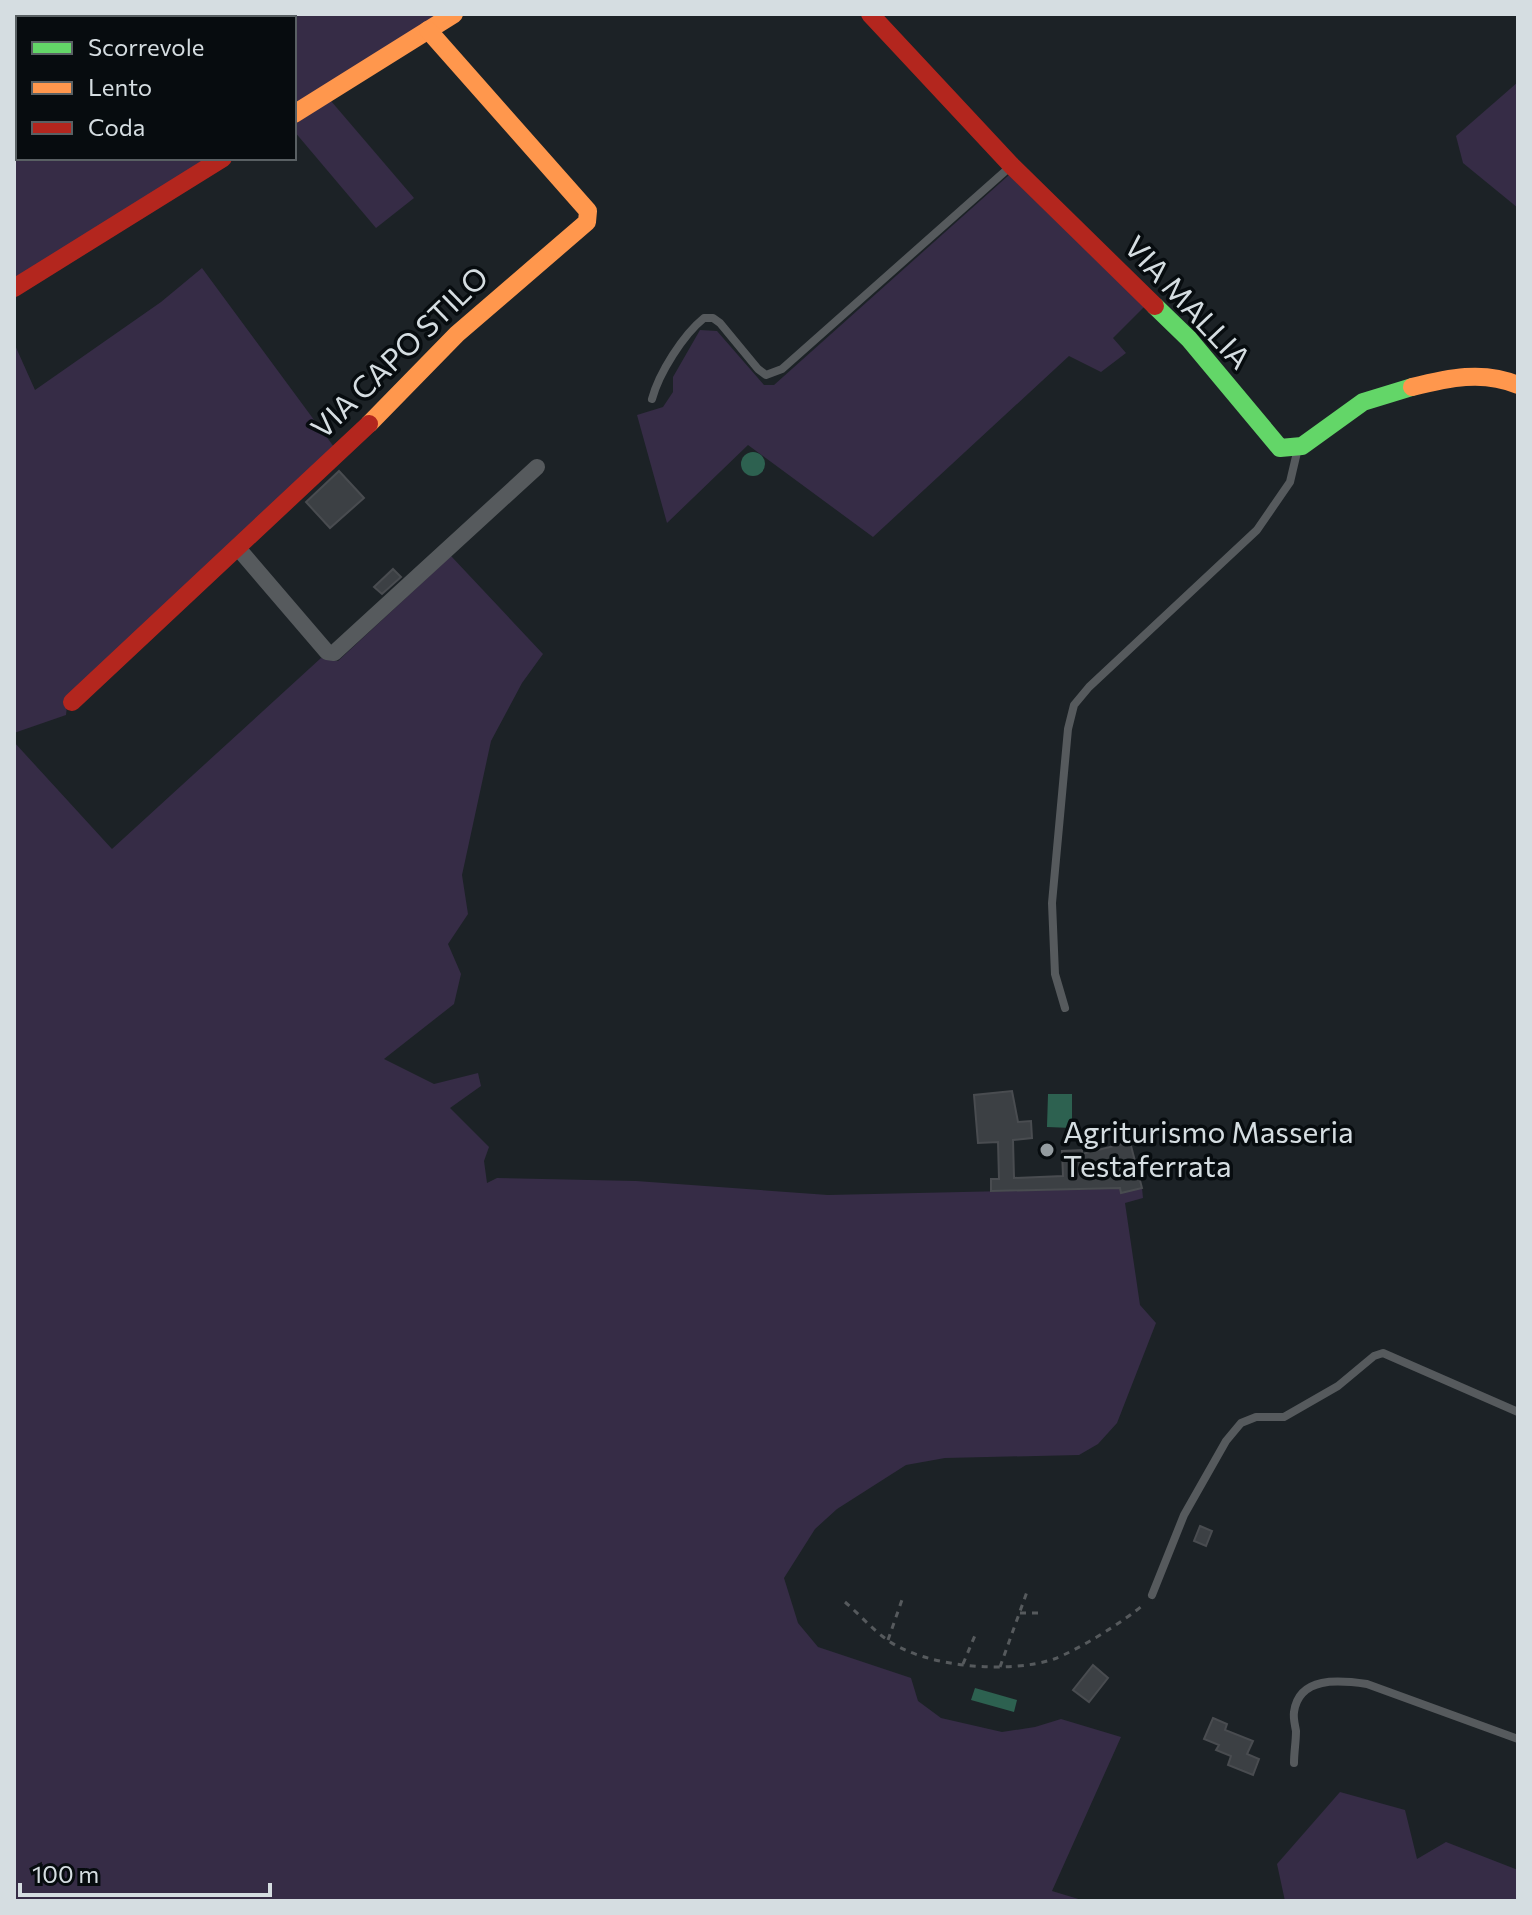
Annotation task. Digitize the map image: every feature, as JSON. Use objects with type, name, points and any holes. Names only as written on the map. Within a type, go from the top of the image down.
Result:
[{"type":"street","points":[[296,113],[454,14]]},
{"type":"street","name":"VIA MALLIA","points":[[870,14],[1012,166],[1189,339],[1272,441],[1287,449],[1298,448]]},
{"type":"street","name":"VIA CAPO STILO","points":[[72,702],[375,418],[457,334],[587,222],[588,211],[428,30]]},
{"type":"street","points":[[14,288],[220,160]]},
{"type":"street","points":[[1298,448],[1363,402],[1385,395],[1473,375],[1489,375],[1518,385]]},
{"type":"street","points":[[237,547],[327,652],[334,653],[537,467]]},
{"type":"lane","points":[[652,399],[656,381],[664,368],[704,318],[713,318],[720,323],[766,375],[782,369],[1012,166]]},
{"type":"lane","points":[[1065,1008],[1055,974],[1052,903],[1068,729],[1074,705],[1082,693],[1257,530],[1290,482],[1298,448]]},
{"type":"lane","points":[[1152,1595],[1184,1515],[1226,1441],[1241,1423],[1256,1417],[1284,1417],[1338,1386],[1374,1356],[1383,1353],[1518,1412]]},
{"type":"lane","points":[[1294,1763],[1293,1714],[1297,1701],[1306,1688],[1319,1683],[1345,1681],[1367,1684],[1518,1739]]},
{"type":"path","points":[[1000,1667],[1028,1589]]},
{"type":"path","points":[[845,1602],[888,1640],[932,1658],[1000,1667],[1051,1660],[1072,1651],[1141,1607],[1152,1595]]},
{"type":"path","points":[[888,1640],[903,1597]]},
{"type":"path","points":[[1020,1613],[1041,1613]]},
{"type":"path","points":[[963,1664],[976,1633]]},
{"type":"shaded area","points":[[14,14],[442,14],[296,105],[296,16],[16,16],[16,160],[207,160],[14,280]]},
{"type":"shaded area","points":[[1518,82],[1518,208],[1463,163],[1456,136]]},
{"type":"shaded area","points":[[331,101],[414,198],[376,228],[296,133],[296,123]]},
{"type":"shaded area","points":[[1009,175],[1144,307],[1113,338],[1126,353],[1101,372],[1069,356],[873,537],[748,445],[667,523],[637,415],[663,407],[673,392],[673,377],[700,330],[717,331],[764,385],[774,385]]},
{"type":"shaded area","points":[[202,268],[334,447],[68,697],[66,715],[14,733],[14,343],[35,390],[161,302]]},
{"type":"shaded area","points":[[753,452],[762,455],[765,464],[762,473],[753,476],[744,473],[741,464],[744,455]]},
{"type":"shaded area","points":[[451,556],[543,654],[522,683],[491,741],[462,875],[468,914],[448,944],[461,974],[454,1004],[384,1059],[434,1084],[478,1073],[481,1086],[450,1108],[489,1147],[484,1161],[487,1183],[497,1178],[636,1181],[828,1195],[1142,1188],[1143,1198],[1125,1203],[1140,1305],[1156,1323],[1117,1423],[1098,1444],[1079,1455],[945,1458],[906,1465],[837,1509],[815,1529],[784,1578],[798,1623],[818,1647],[911,1678],[918,1701],[941,1718],[1002,1732],[1061,1719],[1121,1737],[1052,1891],[1085,1901],[14,1901],[14,742],[112,849],[321,658],[338,661]]},
{"type":"shaded area","points":[[1048,1094],[1072,1094],[1072,1128],[1047,1127]]},
{"type":"shaded area","points":[[975,1688],[1017,1700],[1014,1712],[971,1700]]},
{"type":"shaded area","points":[[1340,1792],[1405,1810],[1417,1859],[1446,1842],[1518,1870],[1518,1901],[1285,1901],[1277,1864]]},
{"type":"building","points":[[339,471],[364,498],[330,528],[306,502]]},
{"type":"building","points":[[393,569],[401,577],[382,594],[374,587]]},
{"type":"building","points":[[1012,1091],[1018,1122],[1031,1121],[1032,1138],[1013,1140],[1014,1178],[1063,1176],[1062,1151],[1082,1150],[1082,1154],[1130,1142],[1142,1188],[1121,1193],[1120,1188],[991,1191],[991,1179],[999,1179],[998,1142],[978,1143],[974,1095]]},
{"type":"building","points":[[1200,1526],[1212,1531],[1206,1546],[1194,1541]]},
{"type":"building","points":[[1093,1665],[1108,1678],[1089,1702],[1073,1690]]},
{"type":"building","points":[[1213,1718],[1227,1724],[1225,1730],[1253,1741],[1247,1754],[1259,1759],[1253,1775],[1228,1765],[1231,1756],[1216,1750],[1219,1745],[1204,1739]]},
{"type":"traffic: fast","points":[[1155,306],[1189,339],[1280,448],[1302,446],[1363,402],[1412,387]]},
{"type":"traffic: slow","points":[[296,113],[454,14]]},
{"type":"traffic: slow","points":[[369,424],[457,334],[587,222],[588,211],[428,30]]},
{"type":"traffic: slow","points":[[1412,387],[1452,378],[1479,377],[1518,385]]},
{"type":"traffic: jam","points":[[870,14],[1012,166],[1155,306]]},
{"type":"traffic: jam","points":[[14,288],[220,160]]},
{"type":"traffic: jam","points":[[72,702],[369,424]]},
{"type":"place","name":"Agriturismo Masseria Testaferrata","points":[[1047,1150]]}]
